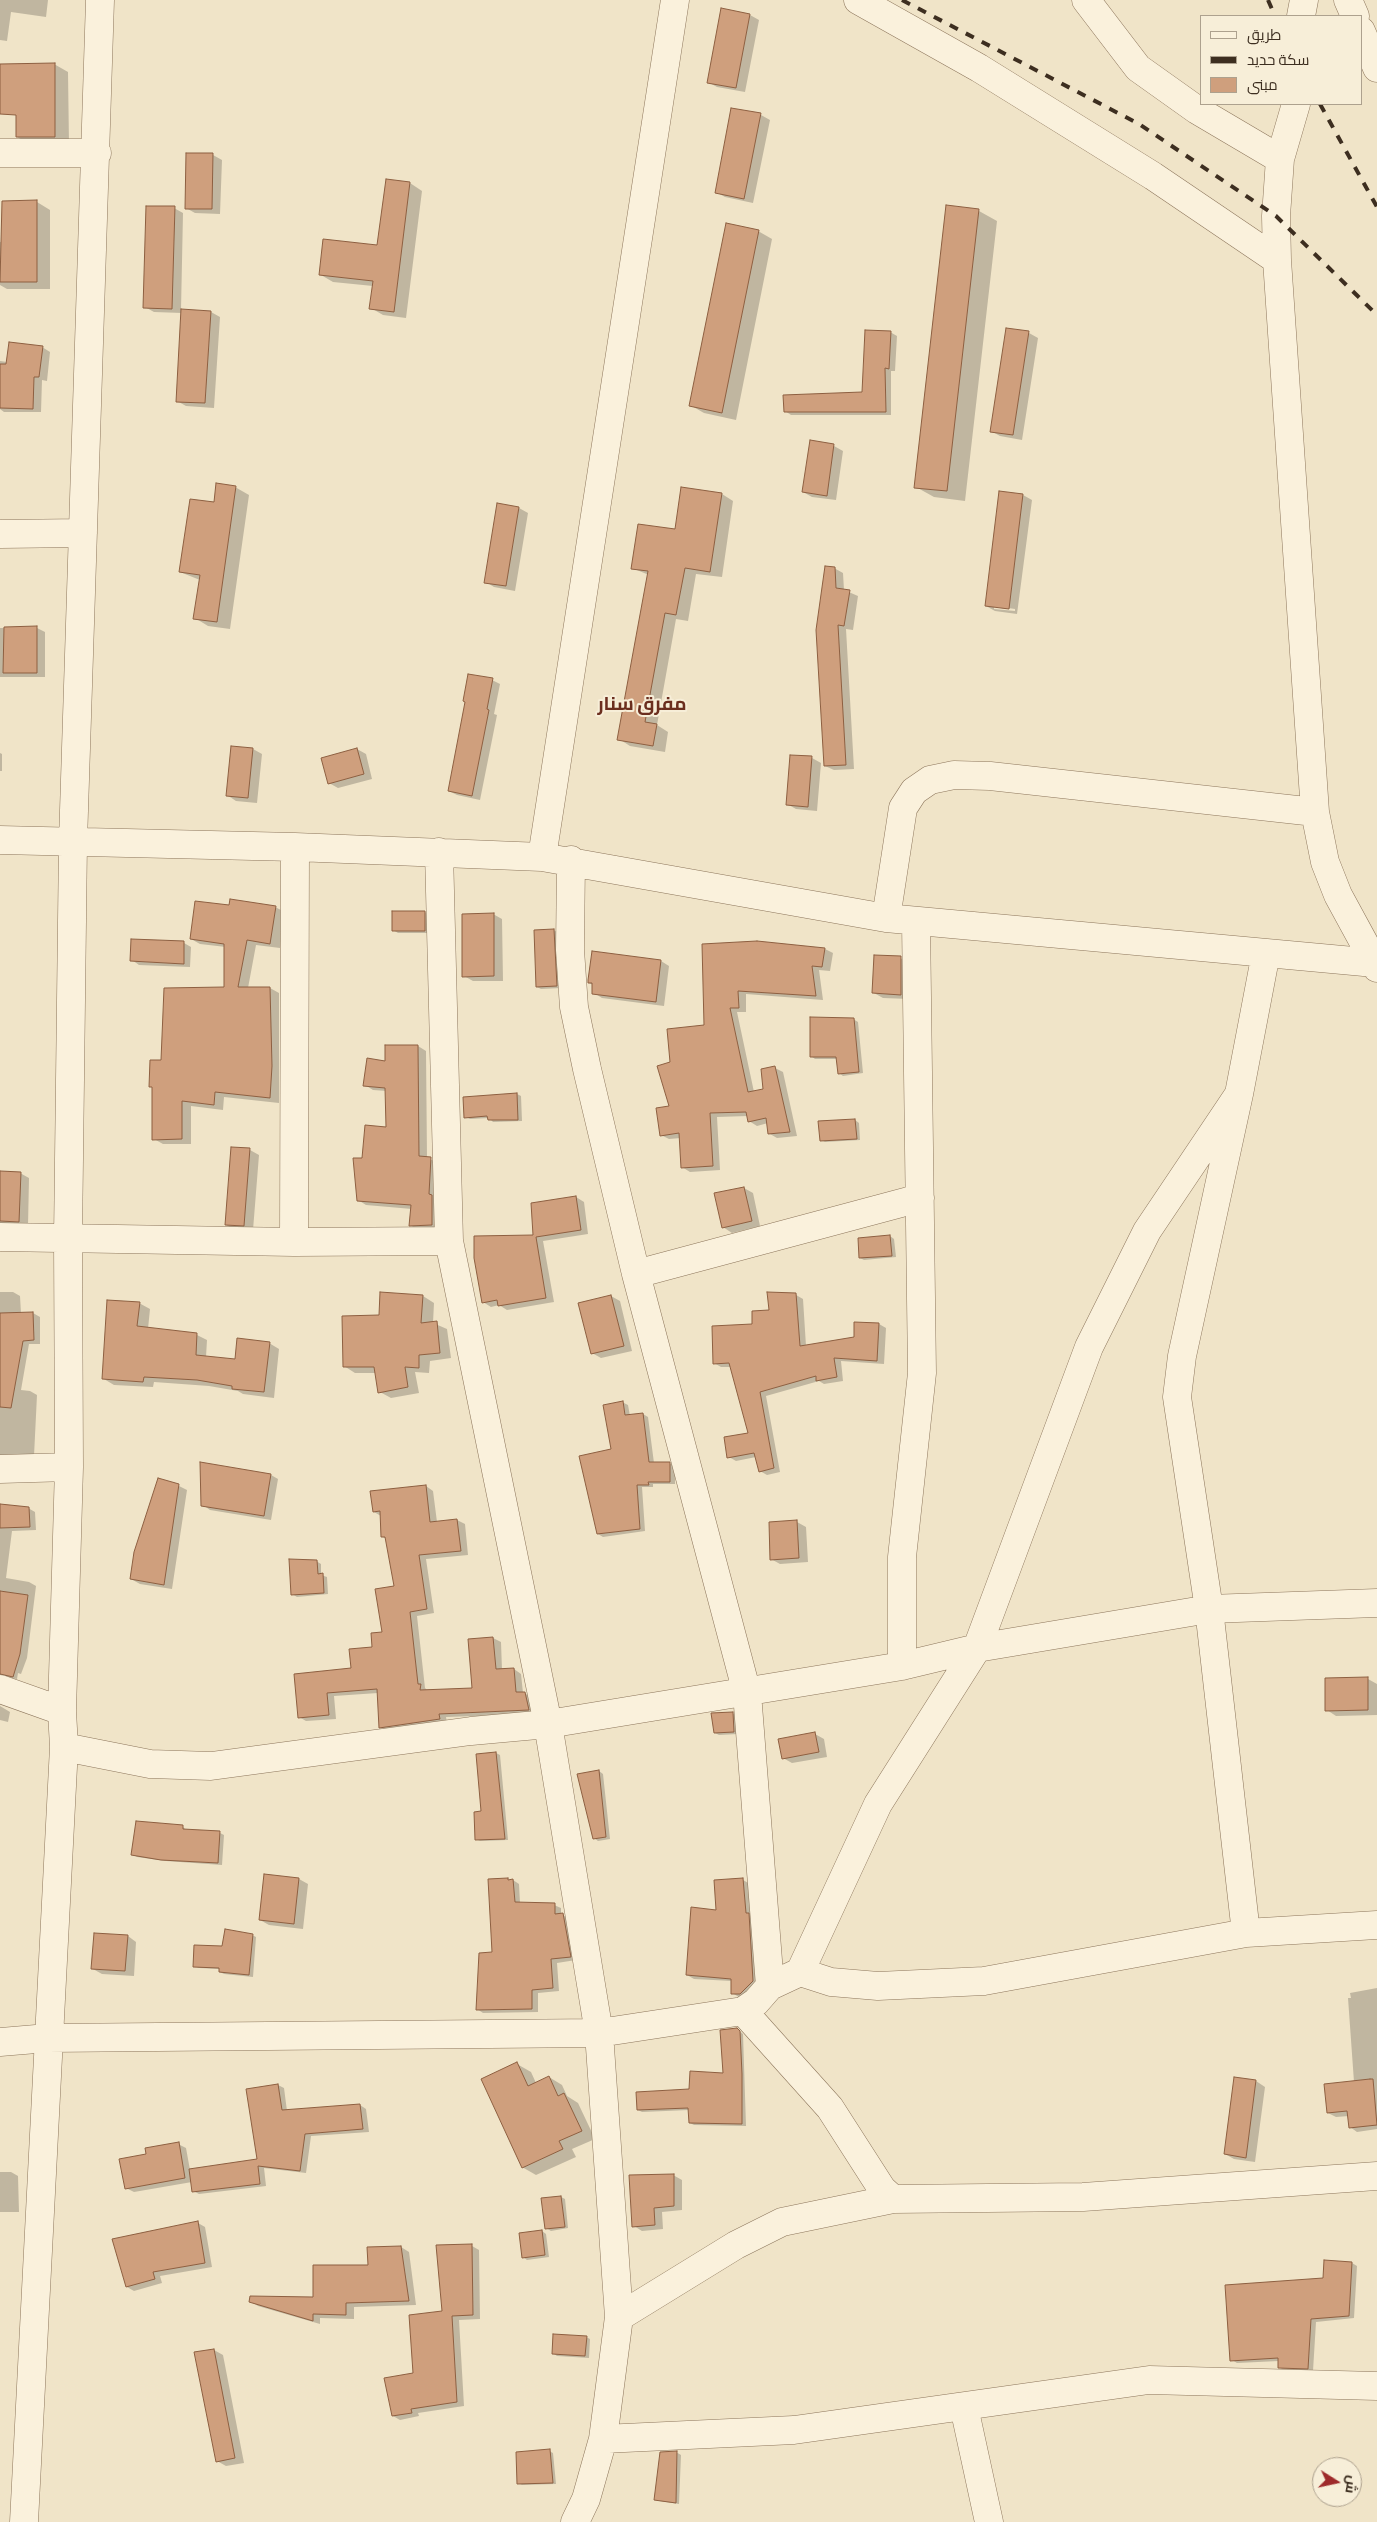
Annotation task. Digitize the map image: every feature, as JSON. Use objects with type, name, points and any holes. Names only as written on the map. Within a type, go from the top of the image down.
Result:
[{"type":"street","points":[[24,2522],[64,1748],[62,1711],[69,1467],[68,1238],[73,842],[97,153],[100,0]]},
{"type":"street","points":[[542,857],[676,0]]},
{"type":"street","points":[[858,0],[979,68],[1153,176],[1276,260]]},
{"type":"street","points":[[1086,0],[1138,68],[1197,110],[1280,159]]},
{"type":"street","points":[[1301,15],[1304,0]]},
{"type":"street","points":[[1348,0],[1354,15]]},
{"type":"street","points":[[1362,33],[1377,68]]},
{"type":"street","points":[[1296,105],[1280,159],[1276,216],[1276,260],[1315,812],[1325,862],[1338,894],[1376,966]]},
{"type":"street","points":[[0,153],[97,153]]},
{"type":"street","points":[[0,534],[83,534]]},
{"type":"street","points":[[886,918],[903,808],[914,791],[930,780],[954,775],[990,776],[1315,812]]},
{"type":"street","points":[[0,840],[295,847],[542,857],[571,860],[916,922],[1266,953],[1376,966]]},
{"type":"street","points":[[294,1242],[295,847]]},
{"type":"street","points":[[439,852],[448,1241],[548,1724],[599,2033],[619,2317],[603,2439],[586,2499],[575,2522]]},
{"type":"street","points":[[571,860],[570,950],[574,1007],[587,1069],[636,1274],[747,1692],[770,1986]]},
{"type":"street","points":[[902,1666],[902,1557],[922,1373],[916,922]]},
{"type":"street","points":[[1246,1933],[1209,1609],[1177,1397],[1178,1377],[1239,1094],[1266,953]]},
{"type":"street","points":[[0,2042],[48,2038],[599,2033],[743,2011],[756,2002],[770,1986],[800,1972],[878,1804],[977,1648],[1089,1347],[1147,1231],[1239,1094]]},
{"type":"street","points":[[636,1274],[920,1198]]},
{"type":"street","points":[[0,1237],[294,1242],[448,1241]]},
{"type":"street","points":[[0,1469],[69,1467]]},
{"type":"street","points":[[64,1748],[150,1764],[211,1766],[471,1731],[548,1724],[902,1666],[977,1648],[1209,1609],[1377,1603]]},
{"type":"street","points":[[0,1689],[62,1711]]},
{"type":"street","points":[[800,1972],[831,1982],[878,1986],[984,1981],[1246,1933],[1377,1925]]},
{"type":"street","points":[[743,2011],[830,2108],[882,2188],[893,2199]]},
{"type":"street","points":[[619,2317],[736,2245],[782,2222],[893,2199],[1083,2197],[1377,2176]]},
{"type":"street","points":[[603,2439],[794,2430],[1149,2380],[1377,2386]]},
{"type":"street","points":[[964,2407],[989,2522]]},
{"type":"building","points":[[721,8],[750,14],[736,88],[707,83]]},
{"type":"building","points":[[55,63],[55,137],[16,137],[16,115],[0,114],[0,64]]},
{"type":"building","points":[[731,108],[761,113],[744,199],[715,193]]},
{"type":"building","points":[[186,153],[213,153],[212,209],[185,209]]},
{"type":"building","points":[[386,179],[410,182],[394,312],[369,309],[373,281],[319,275],[323,239],[377,245]]},
{"type":"building","points":[[37,200],[37,282],[0,282],[2,201]]},
{"type":"building","points":[[946,205],[979,209],[947,491],[914,488]]},
{"type":"building","points":[[146,206],[175,206],[172,309],[143,308]]},
{"type":"building","points":[[726,223],[759,230],[722,413],[689,406]]},
{"type":"building","points":[[181,309],[211,311],[205,403],[176,402]]},
{"type":"building","points":[[1006,328],[1029,331],[1013,435],[990,432]]},
{"type":"building","points":[[865,330],[891,331],[889,369],[885,368],[886,412],[784,412],[783,395],[862,392]]},
{"type":"building","points":[[9,342],[43,346],[39,377],[34,377],[33,409],[0,408],[0,364],[6,364]]},
{"type":"building","points":[[810,440],[834,444],[827,496],[802,492]]},
{"type":"building","points":[[216,483],[236,486],[217,622],[193,619],[200,575],[179,572],[190,499],[214,502]]},
{"type":"building","points":[[681,487],[722,493],[710,572],[685,568],[676,615],[665,613],[645,722],[657,724],[653,746],[617,740],[648,571],[631,569],[638,524],[675,529]]},
{"type":"building","points":[[999,491],[1023,494],[1009,609],[985,606]]},
{"type":"building","points":[[497,503],[519,507],[506,586],[484,583]]},
{"type":"building","points":[[825,566],[835,567],[836,588],[850,590],[844,626],[838,625],[846,765],[824,766],[816,630]]},
{"type":"building","points":[[37,626],[37,673],[3,673],[4,627]]},
{"type":"building","points":[[468,674],[493,678],[487,709],[489,710],[472,796],[448,791],[465,702],[463,701]]},
{"type":"building","points":[[231,746],[253,748],[248,798],[226,796]]},
{"type":"building","points":[[357,748],[364,774],[328,784],[321,758]]},
{"type":"building","points":[[790,755],[812,756],[808,807],[786,805]]},
{"type":"building","points":[[230,899],[276,906],[270,944],[247,940],[238,987],[270,987],[272,1066],[270,1098],[215,1092],[214,1105],[182,1101],[182,1139],[152,1140],[152,1087],[149,1087],[150,1060],[161,1060],[164,988],[224,987],[224,944],[190,939],[195,901],[229,905]]},
{"type":"building","points":[[392,911],[425,911],[425,931],[392,931]]},
{"type":"building","points":[[494,913],[494,976],[462,977],[462,914]]},
{"type":"building","points":[[554,929],[557,986],[536,987],[534,930]]},
{"type":"building","points":[[131,939],[184,941],[184,964],[130,961]]},
{"type":"building","points":[[757,941],[825,948],[822,967],[812,966],[816,996],[738,991],[739,1008],[730,1008],[748,1092],[763,1089],[761,1069],[775,1066],[790,1132],[768,1134],[766,1118],[748,1122],[746,1112],[710,1113],[713,1166],[681,1168],[679,1133],[660,1136],[656,1108],[669,1106],[657,1066],[670,1062],[667,1029],[704,1025],[702,944]]},
{"type":"building","points":[[592,951],[661,960],[656,1002],[592,994],[592,983],[588,983],[588,980]]},
{"type":"building","points":[[874,955],[901,956],[901,995],[872,993]]},
{"type":"building","points":[[810,1017],[854,1018],[859,1072],[838,1074],[836,1057],[810,1057]]},
{"type":"building","points":[[385,1045],[418,1045],[419,1156],[431,1157],[429,1194],[432,1195],[432,1225],[409,1226],[411,1205],[357,1201],[353,1158],[362,1158],[365,1125],[386,1127],[385,1088],[363,1086],[367,1058],[385,1061]]},
{"type":"building","points":[[517,1093],[518,1120],[488,1120],[487,1116],[464,1118],[463,1097]]},
{"type":"building","points":[[855,1119],[857,1139],[820,1141],[818,1121]]},
{"type":"building","points":[[231,1147],[250,1148],[244,1226],[225,1225]]},
{"type":"building","points":[[0,1171],[21,1172],[19,1222],[0,1221]]},
{"type":"building","points":[[744,1187],[752,1221],[722,1228],[714,1193]]},
{"type":"building","points":[[576,1196],[581,1230],[536,1237],[546,1298],[498,1306],[497,1300],[482,1303],[474,1258],[474,1236],[533,1235],[531,1203]]},
{"type":"building","points":[[890,1235],[892,1256],[859,1258],[858,1238]]},
{"type":"building","points":[[380,1292],[423,1295],[421,1323],[437,1321],[440,1353],[419,1355],[419,1368],[405,1367],[408,1387],[378,1393],[374,1367],[343,1367],[342,1316],[379,1315]]},
{"type":"building","points":[[767,1292],[796,1293],[800,1346],[854,1337],[854,1322],[879,1323],[877,1361],[834,1358],[837,1377],[816,1381],[816,1376],[760,1392],[774,1468],[759,1472],[754,1453],[727,1458],[724,1437],[748,1433],[729,1363],[713,1364],[712,1326],[752,1324],[752,1311],[769,1310]]},
{"type":"building","points":[[611,1295],[624,1346],[591,1354],[578,1303]]},
{"type":"building","points":[[107,1300],[140,1302],[137,1326],[197,1333],[196,1355],[235,1359],[237,1338],[270,1342],[264,1392],[232,1389],[232,1386],[197,1380],[144,1377],[143,1382],[102,1379]]},
{"type":"building","points":[[33,1312],[34,1340],[23,1341],[11,1408],[0,1407],[0,1313]]},
{"type":"building","points":[[623,1401],[625,1415],[643,1413],[649,1462],[670,1462],[670,1482],[648,1482],[649,1485],[637,1485],[640,1529],[597,1534],[579,1456],[611,1449],[603,1405]]},
{"type":"building","points":[[200,1462],[271,1474],[264,1516],[201,1506]]},
{"type":"building","points":[[158,1478],[179,1484],[164,1585],[130,1579],[134,1552]]},
{"type":"building","points":[[426,1485],[430,1522],[457,1519],[461,1551],[419,1555],[427,1609],[410,1612],[418,1684],[421,1684],[420,1690],[472,1688],[468,1639],[493,1637],[496,1669],[514,1668],[516,1692],[525,1692],[529,1710],[439,1714],[440,1719],[379,1728],[377,1689],[327,1693],[329,1715],[298,1718],[294,1674],[351,1668],[349,1649],[372,1647],[371,1633],[382,1632],[375,1589],[394,1586],[385,1537],[381,1537],[380,1511],[373,1512],[370,1491]]},
{"type":"building","points":[[0,1504],[29,1507],[30,1527],[0,1528]]},
{"type":"building","points":[[797,1520],[799,1558],[770,1560],[769,1522]]},
{"type":"building","points":[[289,1559],[317,1560],[318,1574],[323,1573],[324,1593],[291,1595]]},
{"type":"building","points":[[0,1591],[28,1595],[20,1654],[13,1677],[0,1674]]},
{"type":"building","points":[[1368,1677],[1368,1710],[1325,1711],[1325,1678]]},
{"type":"building","points":[[733,1712],[734,1732],[714,1733],[711,1713]]},
{"type":"building","points":[[815,1732],[819,1752],[782,1759],[778,1739]]},
{"type":"building","points":[[496,1752],[505,1839],[475,1840],[474,1812],[481,1811],[476,1754]]},
{"type":"building","points":[[599,1770],[606,1837],[593,1839],[577,1774]]},
{"type":"building","points":[[136,1821],[183,1825],[183,1829],[220,1831],[218,1863],[161,1860],[131,1855]]},
{"type":"building","points":[[264,1874],[299,1878],[294,1924],[259,1920]]},
{"type":"building","points":[[508,1878],[508,1880],[513,1879],[515,1902],[555,1903],[555,1914],[563,1913],[571,1957],[551,1959],[553,1988],[532,1990],[532,2009],[476,2010],[479,1953],[492,1952],[488,1879]]},
{"type":"building","points":[[743,1878],[746,1913],[749,1913],[753,1981],[740,1994],[731,1994],[731,1979],[686,1975],[691,1907],[716,1910],[714,1880]]},
{"type":"building","points":[[225,1929],[253,1934],[249,1975],[219,1972],[219,1968],[193,1967],[194,1945],[222,1946]]},
{"type":"building","points":[[94,1933],[128,1935],[125,1971],[91,1969]]},
{"type":"building","points":[[737,2028],[740,2031],[742,2124],[689,2123],[688,2108],[637,2110],[636,2092],[689,2089],[690,2071],[723,2073],[720,2030]]},
{"type":"building","points":[[517,2062],[528,2086],[549,2076],[558,2096],[564,2093],[582,2131],[559,2141],[563,2149],[522,2168],[481,2079]]},
{"type":"building","points":[[1234,2077],[1256,2080],[1246,2158],[1224,2154]]},
{"type":"building","points":[[1373,2079],[1377,2125],[1349,2128],[1347,2111],[1327,2113],[1324,2084]]},
{"type":"building","points":[[278,2084],[282,2110],[360,2104],[363,2129],[305,2134],[300,2171],[258,2166],[260,2184],[192,2192],[189,2169],[257,2159],[246,2089]]},
{"type":"building","points":[[179,2142],[185,2178],[125,2189],[119,2159],[146,2154],[145,2148]]},
{"type":"building","points":[[674,2174],[674,2206],[654,2208],[655,2225],[632,2227],[629,2175]]},
{"type":"building","points":[[561,2196],[565,2227],[545,2229],[541,2198]]},
{"type":"building","points":[[198,2221],[205,2263],[153,2272],[155,2279],[126,2287],[112,2239]]},
{"type":"building","points":[[542,2230],[545,2255],[522,2258],[519,2233]]},
{"type":"building","points":[[472,2244],[473,2315],[452,2316],[457,2402],[411,2409],[412,2413],[392,2416],[384,2378],[413,2373],[409,2315],[442,2311],[436,2245]]},
{"type":"building","points":[[401,2246],[409,2301],[346,2303],[346,2315],[313,2314],[313,2321],[249,2302],[250,2296],[313,2297],[313,2265],[368,2265],[367,2247]]},
{"type":"building","points":[[1324,2260],[1352,2262],[1349,2316],[1311,2319],[1308,2369],[1278,2368],[1278,2358],[1230,2361],[1225,2285],[1323,2278]]},
{"type":"building","points":[[553,2334],[587,2336],[585,2356],[552,2354]]},
{"type":"building","points":[[214,2349],[235,2458],[216,2462],[194,2352]]},
{"type":"building","points":[[550,2449],[553,2483],[517,2484],[516,2452]]},
{"type":"building","points":[[677,2451],[676,2503],[654,2500],[660,2452]]},
{"type":"railway","points":[[902,0],[1139,124],[1276,216],[1377,315]]},
{"type":"railway","points":[[1268,0],[1275,15]]},
{"type":"railway","points":[[1321,105],[1377,207]]},
{"type":"district","name":"مفرق سنار","points":[[642,705]]}]
